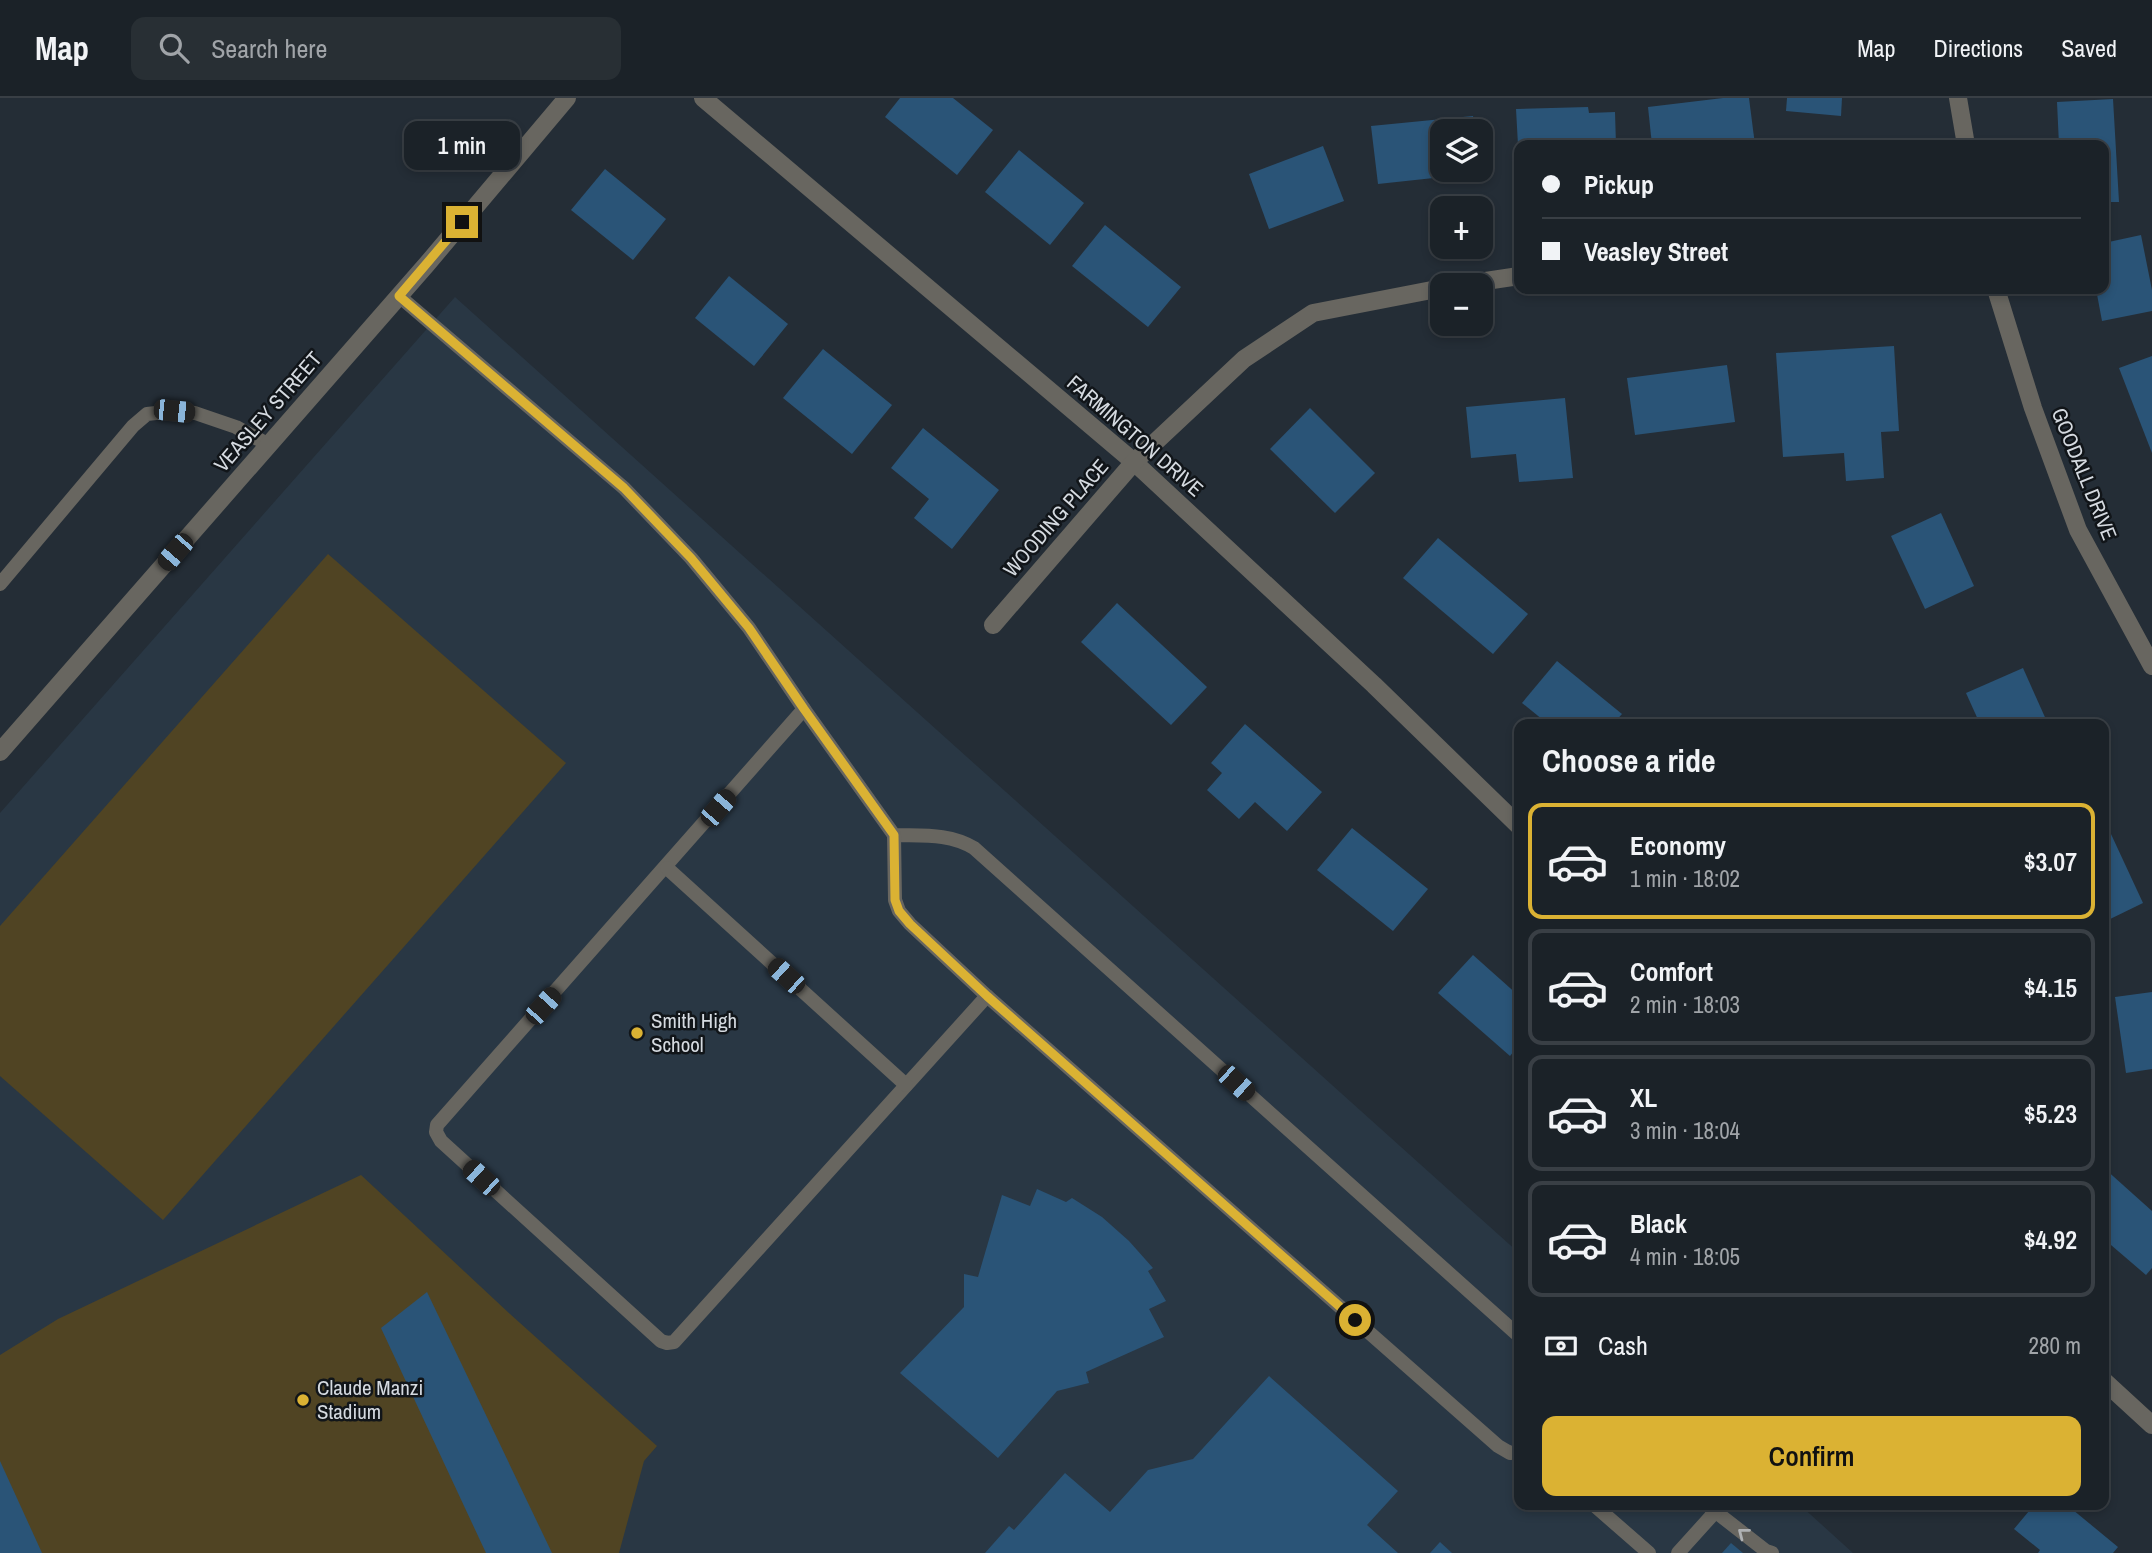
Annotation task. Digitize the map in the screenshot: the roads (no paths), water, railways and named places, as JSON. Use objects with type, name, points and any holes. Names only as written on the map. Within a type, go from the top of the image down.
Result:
[{"type":"street","name":"VEASLEY STREET","points":[[0,752],[399,296],[567,98]]},
{"type":"street","name":"FARMINGTON DRIVE","points":[[703,98],[1134,462],[1374,685],[1514,821]]},
{"type":"street","points":[[1958,98],[1965,140]]},
{"type":"street","points":[[1493,280],[1514,277]]},
{"type":"street","name":"WOODING PLACE","points":[[993,625],[1134,462],[1244,359],[1314,313],[1430,290]]},
{"type":"street","name":"GOODALL DRIVE","points":[[1998,294],[2033,408],[2078,530],[2152,666]]},
{"type":"street","points":[[2109,1385],[2149,1417]]},
{"type":"lane","points":[[399,296],[624,488],[691,558],[749,628],[894,835],[895,900],[899,911],[910,924],[987,996],[1498,1446],[1514,1453]]},
{"type":"lane","points":[[0,584],[146,414],[174,411],[195,413],[236,427],[269,445]]},
{"type":"lane","points":[[804,709],[438,1125],[436,1132],[441,1141],[661,1341],[674,1342],[987,996]]},
{"type":"lane","points":[[894,835],[948,837],[959,839],[974,848],[1514,1332]]},
{"type":"lane","points":[[667,867],[906,1085]]},
{"type":"lane","points":[[1600,1510],[1649,1553]]},
{"type":"lane","points":[[1678,1553],[1710,1510]]},
{"type":"lane","points":[[1714,1510],[1772,1553]]},
{"type":"place","name":"Smith High School","points":[[637,1033]]},
{"type":"place","name":"Claude Manzi Stadium","points":[[303,1400]]}]
